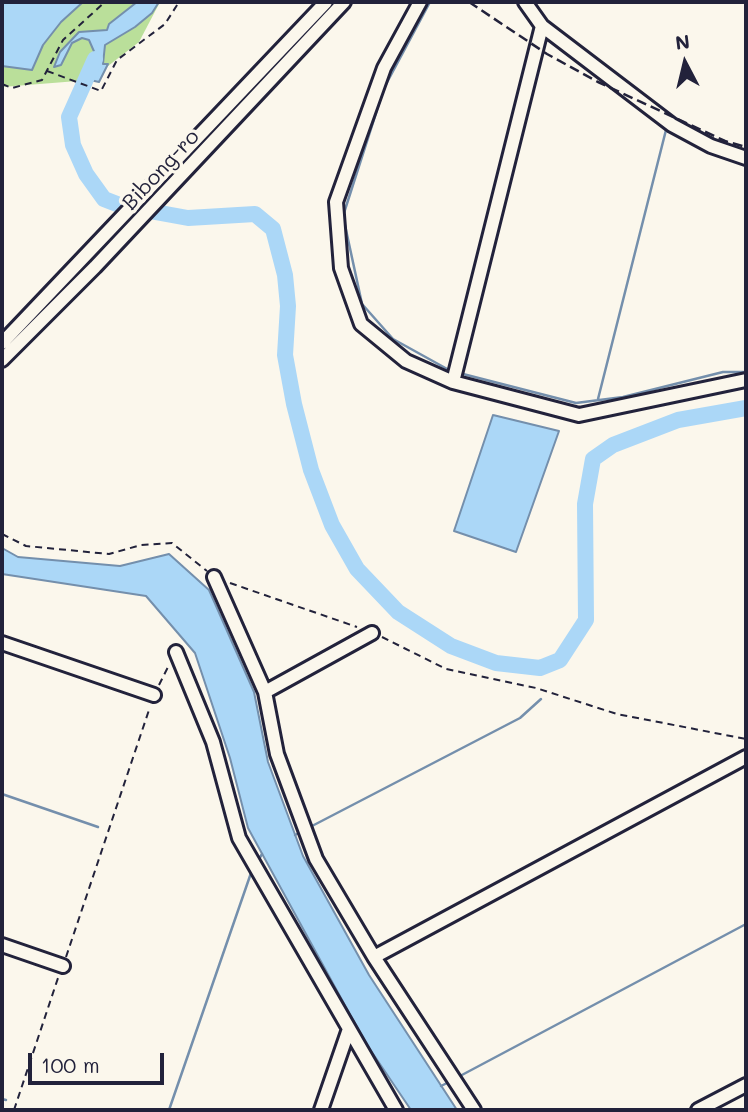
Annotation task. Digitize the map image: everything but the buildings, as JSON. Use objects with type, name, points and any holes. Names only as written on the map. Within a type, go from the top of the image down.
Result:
[{"type":"street","name":"Bibong-ro","points":[[2,342],[326,2]]},
{"type":"street","name":"Bibong-ro","points":[[2,360],[95,267],[344,2]]},
{"type":"street","points":[[420,2],[384,68],[336,202],[341,268],[361,324],[407,361],[453,382],[579,415],[746,380]]},
{"type":"street","points":[[525,2],[542,26],[672,125],[710,146],[746,158]]},
{"type":"street","points":[[453,382],[542,26]]},
{"type":"street","points":[[214,577],[265,692],[276,754],[316,859],[374,957],[474,1110]]},
{"type":"street","points":[[265,692],[372,633]]},
{"type":"street","points":[[2,642],[154,695]]},
{"type":"street","points":[[176,652],[213,742],[239,838],[396,1110]]},
{"type":"street","points":[[374,957],[746,757]]},
{"type":"street","points":[[2,945],[62,966]]},
{"type":"street","points":[[321,1110],[349,1030]]},
{"type":"street","points":[[698,1110],[746,1084]]},
{"type":"path","points":[[2,84],[12,88],[42,80],[63,40],[105,2]]},
{"type":"path","points":[[47,71],[102,91],[117,60],[165,24],[179,2]]},
{"type":"path","points":[[13,1110],[154,695],[176,652]]},
{"type":"green space","points":[[2,2],[160,2],[139,42],[90,80],[2,87]]},
{"type":"water","points":[[2,2],[83,2],[61,22],[43,45],[32,70],[2,66]]},
{"type":"water","points":[[137,2],[159,2],[152,13],[135,27],[105,45],[103,64],[108,64],[99,82],[81,78],[96,56],[89,40],[82,38],[72,43],[61,65],[54,67],[60,52],[79,32],[107,30],[109,24]]},
{"type":"water","points":[[493,415],[559,431],[516,552],[454,531]]},
{"type":"water","points":[[2,548],[18,557],[120,566],[169,554],[209,590],[254,692],[268,762],[303,856],[369,975],[457,1110],[411,1110],[365,1042],[248,828],[230,758],[195,653],[146,596],[2,574]]},
{"type":"waterway","points":[[430,2],[384,88],[343,216],[362,304],[393,339],[449,370]]},
{"type":"waterway","points":[[95,59],[69,117],[73,145],[86,174],[104,199],[122,206],[188,218],[255,214],[273,229],[285,275],[288,306],[285,355],[294,404],[311,470],[332,525],[357,569],[398,612],[451,646],[496,663],[540,668],[560,660],[586,620],[585,504],[593,459],[613,445],[678,420],[746,408]]},
{"type":"waterway","points":[[598,399],[666,130]]},
{"type":"waterway","points":[[463,374],[576,403],[623,397],[723,372],[746,372]]},
{"type":"waterway","points":[[312,826],[520,718],[541,699]]},
{"type":"waterway","points":[[2,794],[98,827]]},
{"type":"waterway","points":[[295,835],[299,833]]},
{"type":"waterway","points":[[259,859],[262,854]]},
{"type":"waterway","points":[[169,1110],[251,873]]},
{"type":"waterway","points":[[460,1076],[746,924]]},
{"type":"waterway","points":[[441,1086],[447,1083]]},
{"type":"waterway","points":[[2,1099],[6,1100]]},
{"type":"railway","points":[[469,2],[547,54],[598,82],[725,141],[746,147]]}]
